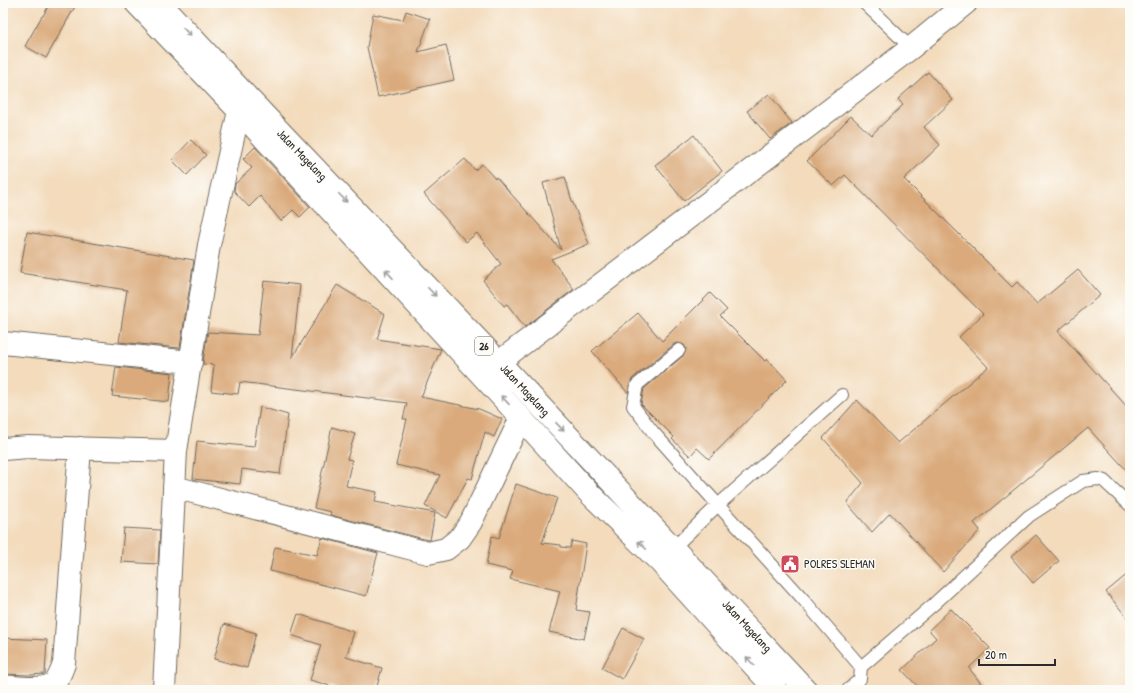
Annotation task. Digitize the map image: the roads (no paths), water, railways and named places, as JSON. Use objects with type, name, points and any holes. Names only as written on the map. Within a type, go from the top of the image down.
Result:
[{"type":"main road","name":"Jalan Magelang","points":[[136,3],[239,111],[590,494],[666,555],[694,570],[806,690]]},
{"type":"main road","name":"Jalan Magelang","points":[[160,3],[245,95],[499,362],[666,555],[776,690]]},
{"type":"main road","points":[[499,362],[911,48],[966,3]]},
{"type":"main road","points":[[164,690],[176,451],[209,245],[239,111]]},
{"type":"main road","points":[[3,342],[190,362]]},
{"type":"main road","points":[[174,487],[428,552],[446,549],[460,538],[471,522],[521,418]]},
{"type":"main road","points":[[3,449],[28,446],[176,451]]},
{"type":"main road","points":[[3,686],[39,688],[49,686],[55,682],[64,664],[80,448]]},
{"type":"lane","points":[[864,3],[911,48]]},
{"type":"lane","points":[[679,350],[637,385],[633,406],[653,432],[803,599],[861,667]]},
{"type":"lane","points":[[666,555],[718,505],[842,395]]},
{"type":"lane","points":[[848,690],[860,679],[861,667],[929,609],[1029,516],[1082,481],[1098,479],[1104,481],[1130,505]]},
{"type":"place","name":"POLRES SLEMAN","points":[[790,564]]}]
